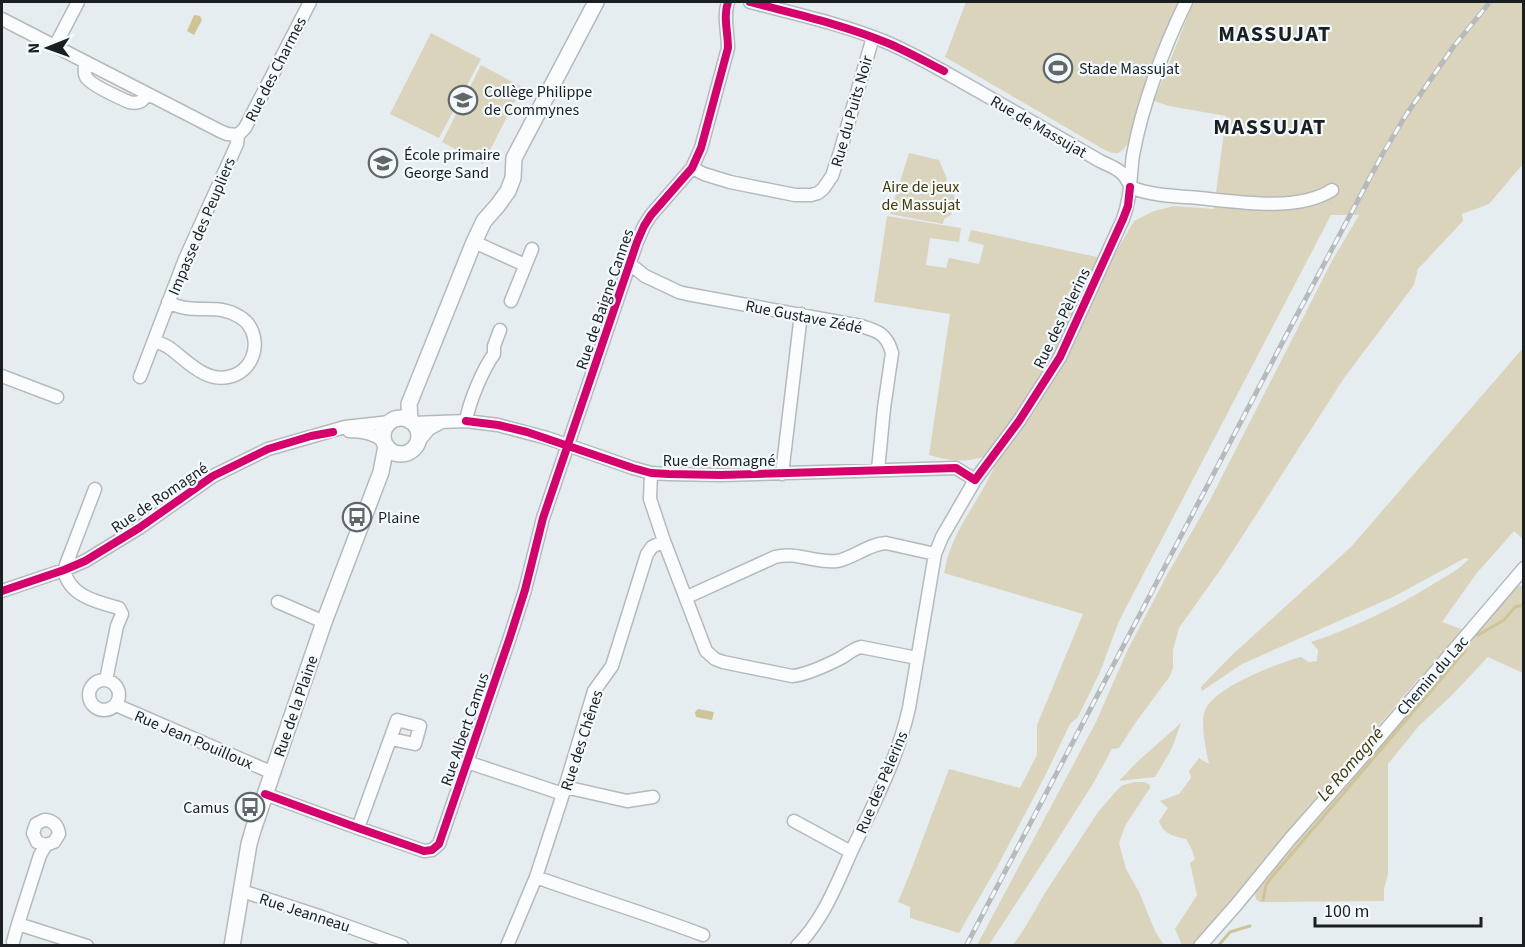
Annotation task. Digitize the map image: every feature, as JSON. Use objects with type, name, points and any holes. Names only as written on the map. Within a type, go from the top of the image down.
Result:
[{"type":"street","points":[[55,46],[78,2]]},
{"type":"street","name":"Rue des Charmes","points":[[238,135],[245,128],[310,2]]},
{"type":"street","points":[[442,422],[429,429],[412,451],[395,454],[384,444],[384,430],[410,404],[484,221],[508,191],[513,178],[514,158],[596,2]]},
{"type":"street","name":"Rue de Baigne Cannes","points":[[566,446],[644,226],[692,168],[701,148],[728,48],[725,22],[728,2]]},
{"type":"street","name":"Rue de Massujat","points":[[750,2],[797,13],[873,37],[906,51],[1122,172],[1130,187]]},
{"type":"street","name":"Rue des Pèlerins","points":[[797,945],[810,933],[819,919],[886,776],[904,728],[935,554],[942,537],[975,480],[1019,421],[1060,357],[1123,219],[1128,206],[1133,155],[1145,106],[1186,2]]},
{"type":"street","name":"Impasse des Peupliers","points":[[2,18],[220,131],[238,135],[237,144],[185,259],[140,377]]},
{"type":"street","name":"Rue du Puits Noir","points":[[692,168],[730,182],[795,195],[818,193],[832,177],[873,37]]},
{"type":"street","points":[[1130,187],[1156,194],[1281,203],[1324,195],[1332,189]]},
{"type":"street","points":[[474,242],[525,265]]},
{"type":"street","points":[[512,301],[532,249]]},
{"type":"street","name":"Rue Gustave Zédé","points":[[630,264],[645,276],[679,292],[861,326],[877,331],[890,344],[892,353],[878,470]]},
{"type":"street","points":[[154,341],[170,348],[188,364],[213,376],[232,376],[239,373],[246,368],[253,356],[255,340],[253,332],[243,318],[227,310],[186,308],[168,302]]},
{"type":"street","points":[[782,474],[801,315]]},
{"type":"street","points":[[466,421],[488,363],[494,354],[494,346],[500,330]]},
{"type":"street","points":[[2,376],[57,397]]},
{"type":"street","points":[[410,404],[412,422],[418,432],[418,442]]},
{"type":"street","points":[[392,421],[405,419],[412,422]]},
{"type":"street","name":"Rue de Romagné","points":[[333,432],[361,424],[392,421]]},
{"type":"street","name":"Rue de Romagné","points":[[412,422],[466,421],[498,425],[527,432],[651,473],[782,474],[956,468],[975,480]]},
{"type":"street","name":"Rue de Romagné","points":[[2,591],[85,561],[139,528],[213,476],[268,449],[333,432],[360,431],[378,436],[384,444]]},
{"type":"street","name":"Rue de la Plaine","points":[[232,945],[249,844],[324,622],[381,472],[384,444]]},
{"type":"street","name":"Rue Albert Camus","points":[[265,794],[424,851],[432,850],[439,843],[514,626],[543,518],[566,446]]},
{"type":"street","name":"Rue de la Plaine","points":[[381,472],[401,454]]},
{"type":"street","points":[[651,473],[650,499],[664,541],[706,651],[715,659],[797,676],[839,659],[861,646],[917,658]]},
{"type":"street","points":[[95,489],[64,570],[70,584],[78,592],[94,601],[119,608],[122,614],[117,626],[106,680]]},
{"type":"street","name":"Rue des Chênes","points":[[507,945],[536,877],[594,691],[612,666],[647,554],[652,547],[664,541]]},
{"type":"street","points":[[687,597],[782,555],[838,561],[878,543],[935,554]]},
{"type":"street","name":"Chemin du Lac","points":[[1200,945],[1238,904],[1290,839],[1524,568]]},
{"type":"street","points":[[278,602],[324,622]]},
{"type":"street","name":"Rue Jean Pouilloux","points":[[106,680],[114,684],[119,697],[116,705],[101,710],[93,705],[89,696],[96,682],[106,680]]},
{"type":"street","name":"Rue Jean Pouilloux","points":[[116,705],[273,773]]},
{"type":"street","points":[[358,828],[391,739]]},
{"type":"street","points":[[467,762],[564,790],[627,801],[653,797]]},
{"type":"street","points":[[794,821],[851,852]]},
{"type":"street","points":[[13,942],[40,855],[46,846]]},
{"type":"street","points":[[536,877],[703,935]]},
{"type":"street","name":"Rue Jeanneau","points":[[242,891],[402,945]]},
{"type":"street","points":[[18,924],[87,945]]},
{"type":"green space","name":"Stade Massujat","points":[[966,2],[1181,2],[1149,78],[1129,142],[1123,150],[1112,153],[1103,149],[945,57]]},
{"type":"green space","points":[[1195,2],[1523,2],[1523,164],[1489,204],[1462,214],[1463,221],[1418,269],[1414,285],[1344,378],[1225,563],[1179,628],[1173,650],[1173,668],[1170,676],[1119,748],[1112,749],[1094,782],[989,945],[977,945],[1096,722],[1128,649],[1210,500],[1333,259],[1359,215],[1331,215],[1119,621],[1100,672],[1078,717],[1070,724],[997,867],[959,933],[910,918],[910,907],[898,902],[949,769],[1020,788],[1037,755],[1037,725],[1083,614],[944,573],[955,539],[995,465],[983,457],[956,461],[929,455],[950,314],[874,302],[887,216],[961,228],[959,242],[930,238],[926,265],[946,268],[949,258],[979,264],[984,245],[968,241],[971,230],[1111,260],[1134,221],[1154,211],[1174,206],[1214,209],[1226,116],[1169,106],[1154,101]]},
{"type":"green space","points":[[431,33],[481,59],[439,138],[390,114]]},
{"type":"green space","points":[[481,65],[522,87],[483,164],[442,142]]},
{"type":"green space","name":"Aire de jeux de Massujat","points":[[909,153],[939,160],[947,179],[944,188],[953,192],[956,203],[949,206],[952,214],[944,219],[943,224],[890,214]]},
{"type":"green space","points":[[1523,348],[1523,539],[1514,531],[1476,574],[1442,622],[1474,636],[1517,586],[1523,586],[1523,673],[1488,657],[1418,727],[1388,764],[1388,874],[1384,901],[1260,902],[1255,896],[1257,885],[1427,690],[1420,677],[1193,945],[1182,945],[1175,929],[1197,895],[1190,863],[1195,859],[1186,839],[1169,834],[1163,829],[1159,821],[1168,808],[1160,801],[1179,794],[1191,778],[1189,771],[1199,758],[1209,764],[1203,722],[1205,710],[1211,701],[1248,677],[1278,665],[1301,657],[1309,662],[1317,661],[1318,650],[1311,642],[1359,624],[1390,609],[1448,575],[1469,559],[1465,558],[1395,596],[1242,664],[1202,691],[1201,687],[1231,656],[1351,547]]},
{"type":"green space","points":[[1181,723],[1172,748],[1155,777],[1119,781],[1137,762]]},
{"type":"green space","points":[[1135,782],[1144,782],[1150,785],[1150,788],[1125,826],[1119,843],[1126,869],[1164,945],[1013,945],[1098,812],[1118,789]]},
{"type":"shaded area","points":[[194,15],[200,16],[202,20],[194,35],[187,31]]},
{"type":"shaded area","points":[[698,709],[714,712],[712,720],[696,717],[695,712]]},
{"type":"waterway","name":"Le Romagné","points":[[1478,635],[1504,620],[1515,607],[1524,605]]},
{"type":"waterway","name":"Le Romagné","points":[[1263,900],[1266,885],[1271,878],[1465,651]]},
{"type":"waterway","name":"Le Romagné","points":[[1218,946],[1230,932],[1250,926]]},
{"type":"railway","points":[[966,946],[1382,155],[1406,115],[1454,46],[1490,2]]},
{"type":"cycle path","points":[[265,794],[424,851],[432,850],[439,844],[525,590],[543,518],[637,242],[651,215],[692,168],[701,148],[728,48],[726,19],[728,2]]},
{"type":"cycle path","points":[[750,2],[852,30],[900,48],[944,71]]},
{"type":"cycle path","points":[[466,421],[527,432],[651,473],[721,475],[956,468],[975,480],[1019,421],[1060,357],[1123,219],[1128,206],[1130,187]]},
{"type":"cycle path","points":[[2,591],[85,561],[139,528],[213,476],[268,449],[333,432]]},
{"type":"place","name":"Stade Massujat","points":[[1058,68]]},
{"type":"place","name":"Collège Philippe de Commynes","points":[[463,100]]},
{"type":"place","name":"École primaire George Sand","points":[[383,163]]},
{"type":"place","name":"Plaine","points":[[357,517]]},
{"type":"place","name":"Camus","points":[[250,807]]},
{"type":"district","name":"MASSUJAT","points":[[1275,33]]},
{"type":"district","name":"MASSUJAT","points":[[1270,126]]}]
